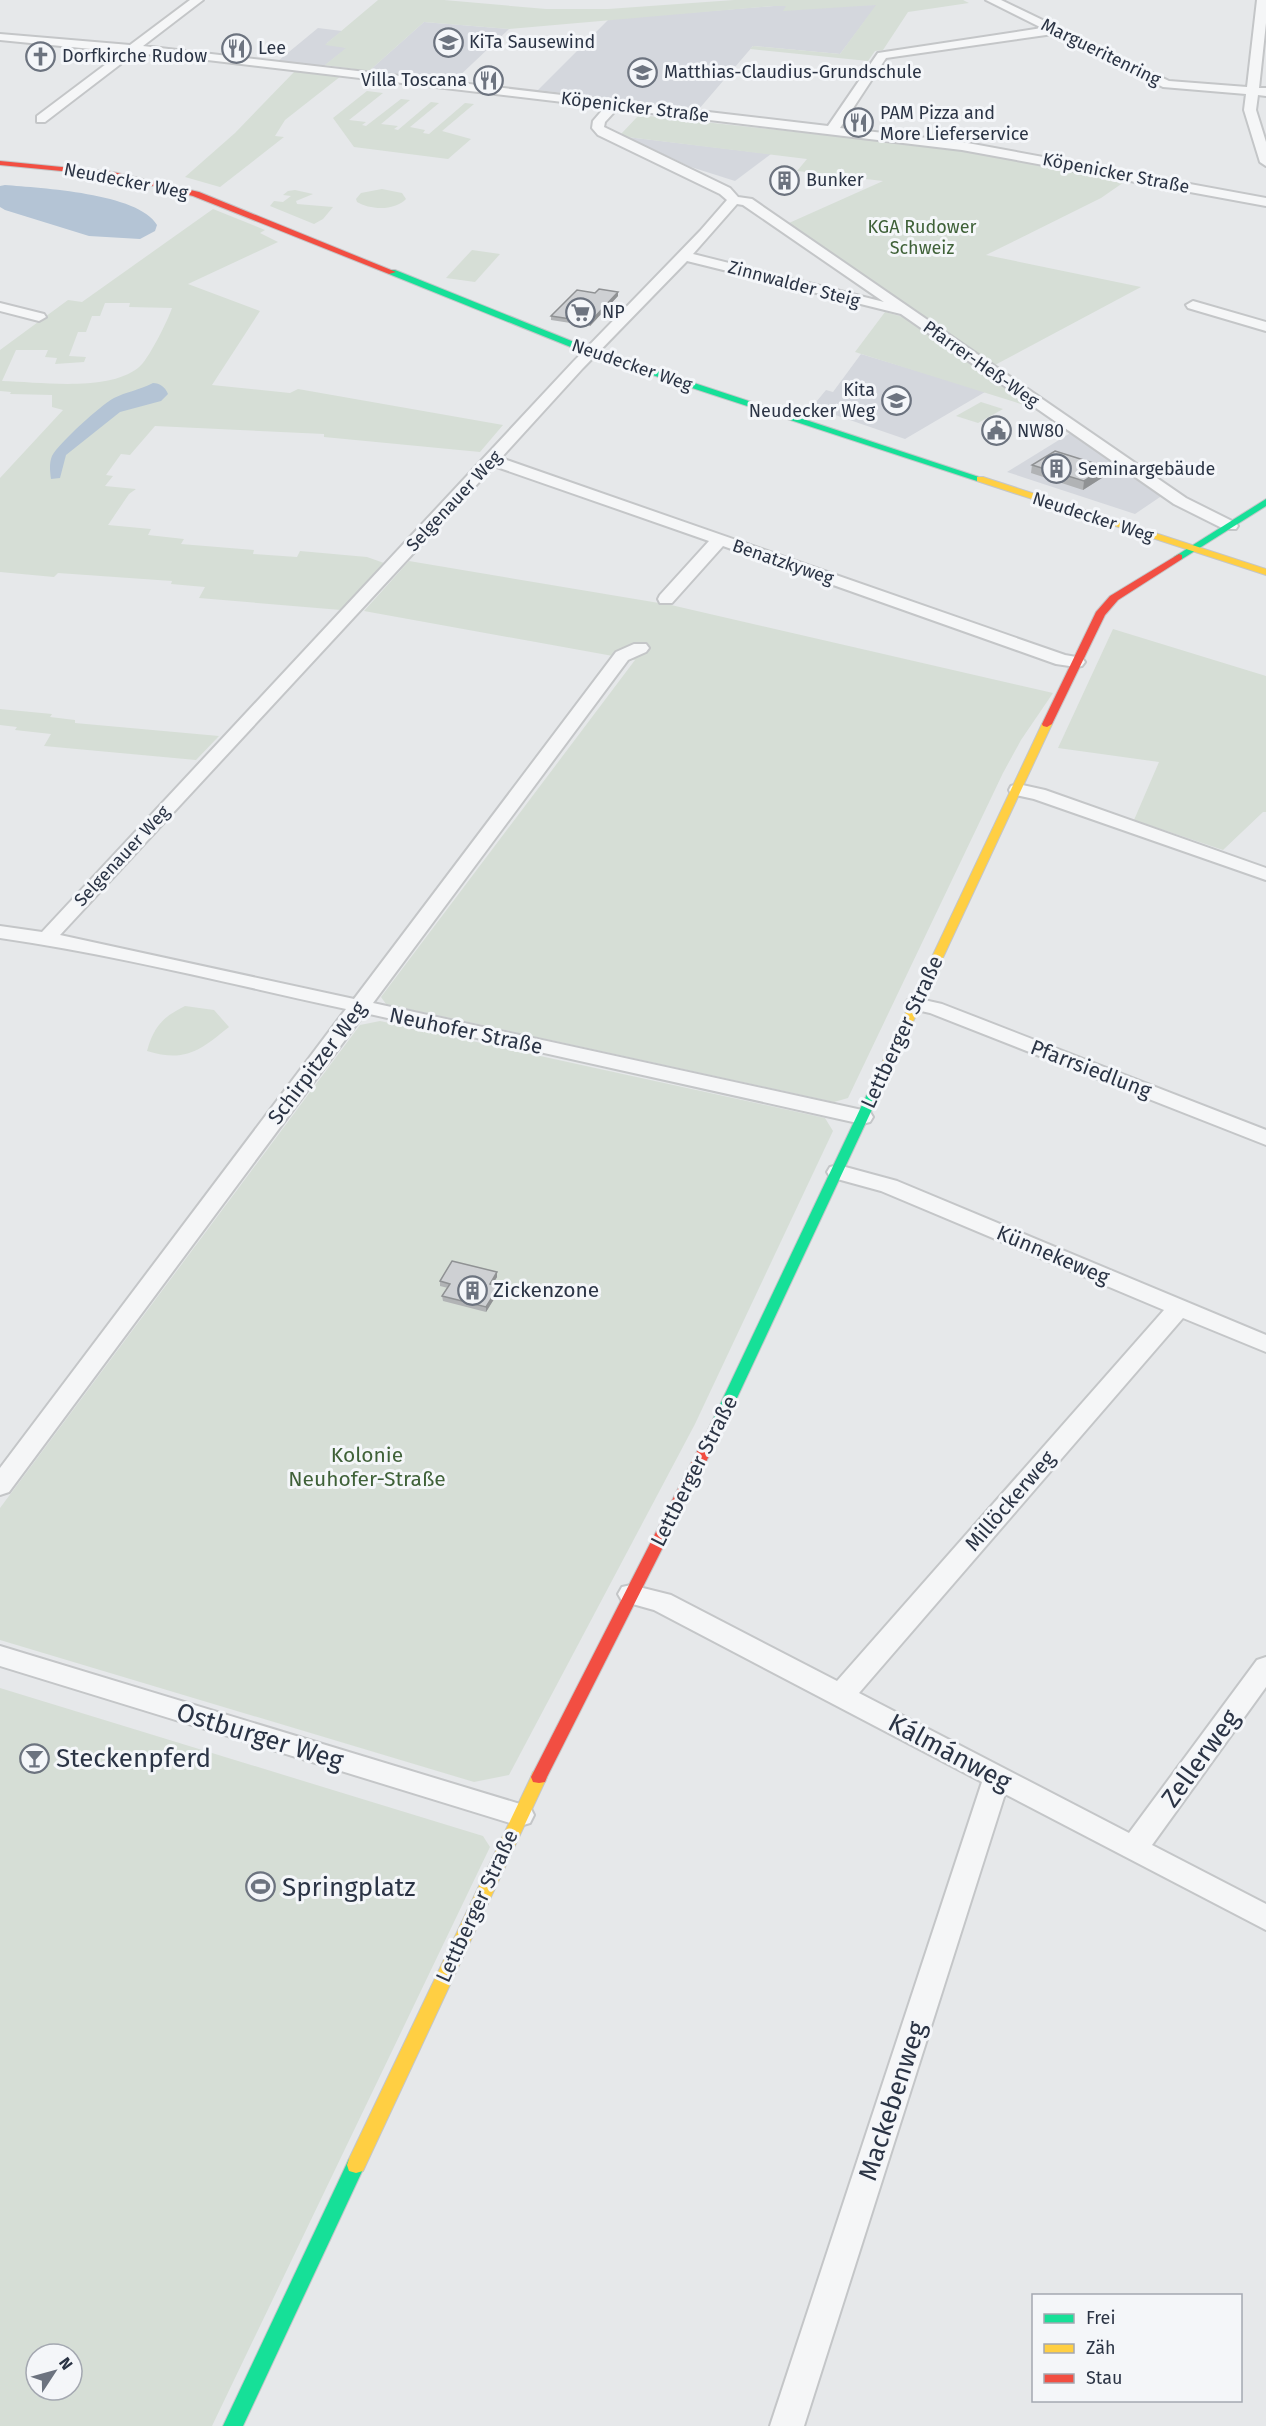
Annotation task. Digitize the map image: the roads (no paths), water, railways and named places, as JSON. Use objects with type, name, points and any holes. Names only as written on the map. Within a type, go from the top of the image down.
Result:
[{"type":"street","points":[[41,119],[197,0]]},
{"type":"street","name":"Margueritenring","points":[[992,0],[1167,84],[1266,92]]},
{"type":"street","points":[[1263,0],[1251,92],[1252,120],[1266,162]]},
{"type":"street","points":[[832,130],[882,55],[1054,30]]},
{"type":"street","name":"Köpenicker Straße","points":[[0,37],[133,48],[1002,152],[1266,202]]},
{"type":"street","points":[[614,105],[599,121],[598,128],[602,132],[725,191],[734,200]]},
{"type":"street","name":"Neudecker Weg","points":[[0,163],[113,174],[196,194],[591,352],[1266,572]]},
{"type":"street","points":[[1250,199],[1261,185]]},
{"type":"street","name":"Selgenauer Weg","points":[[48,939],[60,922],[591,352],[731,206],[734,200]]},
{"type":"street","name":"Pfarrer-Heß-Weg","points":[[734,200],[752,205],[1180,501],[1230,526]]},
{"type":"street","name":"Zinnwalder Steig","points":[[684,256],[894,310],[903,309]]},
{"type":"street","points":[[1193,305],[1266,327]]},
{"type":"street","points":[[0,307],[39,317]]},
{"type":"street","name":"Benatzkyweg","points":[[490,461],[505,464],[1062,660],[1076,662]]},
{"type":"street","name":"Lettberger Straße","points":[[233,2426],[520,1815],[720,1421],[1100,614],[1114,598],[1266,502]]},
{"type":"street","points":[[666,599],[707,552],[721,541]]},
{"type":"street","name":"Schirpitzer Weg","points":[[0,1485],[622,656],[640,648]]},
{"type":"street","points":[[1018,790],[1038,794],[1266,874]]},
{"type":"street","name":"Neuhofer Straße","points":[[0,932],[48,939],[862,1117]]},
{"type":"street","name":"Pfarrsiedlung","points":[[915,1004],[956,1017],[1266,1138]]},
{"type":"street","name":"Künnekeweg","points":[[838,1172],[889,1186],[1266,1344]]},
{"type":"street","name":"Millöckerweg","points":[[841,1695],[1179,1308]]},
{"type":"street","name":"Kálmánweg","points":[[631,1594],[662,1602],[1266,1918]]},
{"type":"street","name":"Ostburger Weg","points":[[0,1656],[520,1815]]},
{"type":"street","name":"Zellerweg","points":[[1134,1848],[1266,1667]]},
{"type":"street","name":"Mackebenweg","points":[[786,2426],[997,1777]]},
{"type":"water","points":[[0,186],[87,194],[110,199],[147,214],[157,225],[155,231],[140,239],[89,236],[0,207]]},
{"type":"water","points":[[153,383],[162,386],[168,394],[161,401],[120,412],[66,455],[60,478],[51,479],[52,456],[81,425],[114,398]]},
{"type":"place","name":"KiTa Sausewind","points":[[448,42]]},
{"type":"place","name":"Lee","points":[[237,48]]},
{"type":"place","name":"Dorfkirche Rudow","points":[[41,56]]},
{"type":"place","name":"Matthias-Claudius-Grundschule","points":[[643,72]]},
{"type":"place","name":"Villa Toscana","points":[[488,80]]},
{"type":"place","name":"PAM Pizza and More Lieferservice","points":[[859,123]]},
{"type":"place","name":"Bunker","points":[[785,180]]},
{"type":"place","name":"NP","points":[[581,312]]},
{"type":"place","name":"Kita Neudecker Weg","points":[[896,400]]},
{"type":"place","name":"NW80","points":[[996,431]]},
{"type":"place","name":"Seminargebäude","points":[[1057,469]]},
{"type":"place","name":"Zickenzone","points":[[472,1290]]},
{"type":"place","name":"Steckenpferd","points":[[35,1758]]},
{"type":"place","name":"Springplatz","points":[[261,1887]]},
{"type":"park label","name":"KGA Rudower Schweiz","points":[[922,237]]},
{"type":"park label","name":"Kolonie Neuhofer-Straße","points":[[367,1467]]}]
